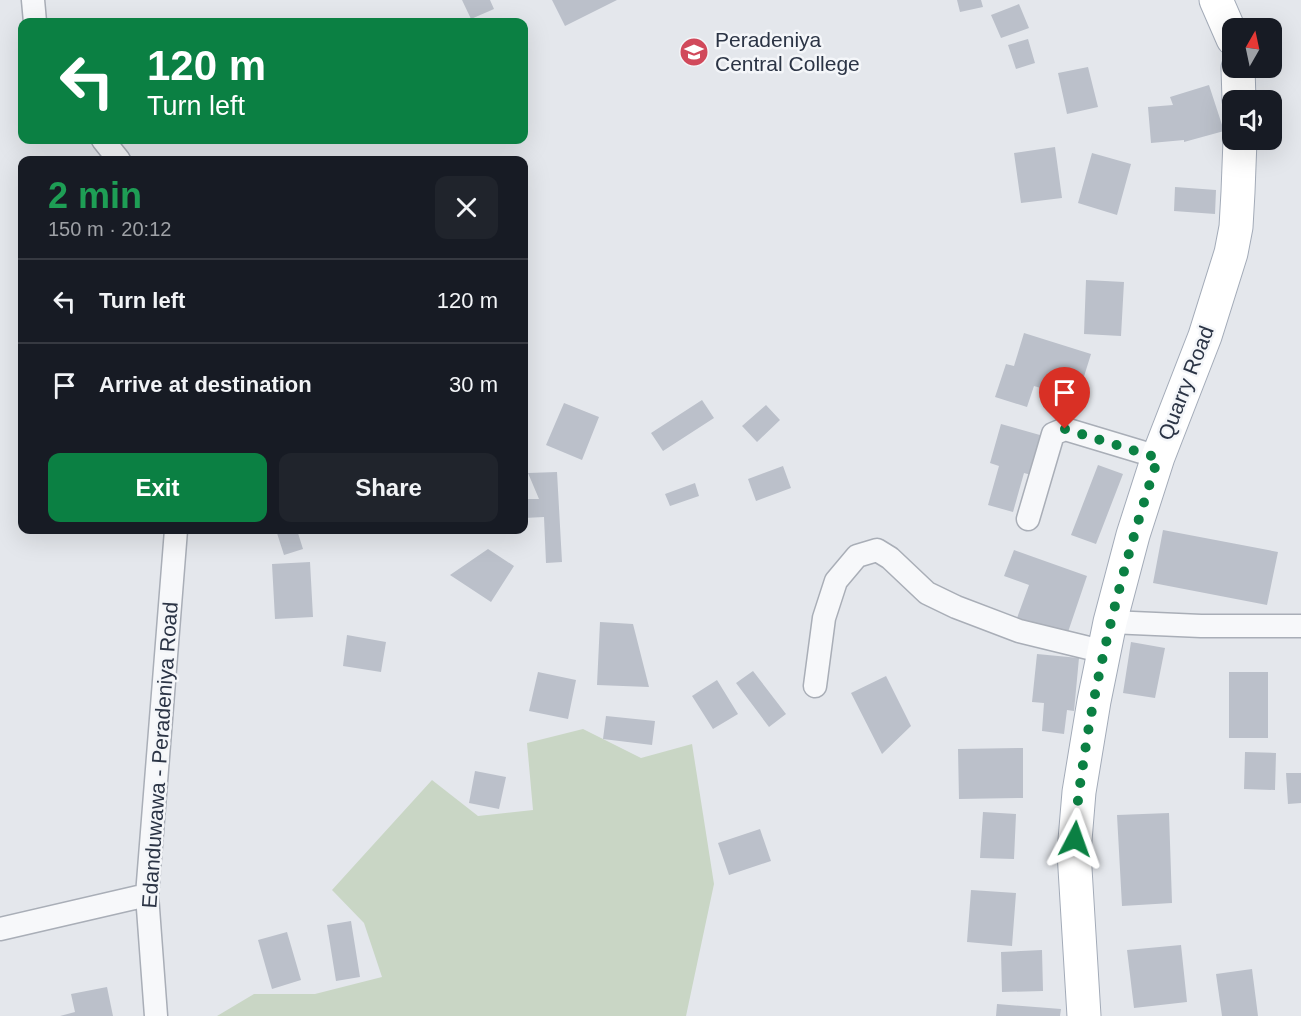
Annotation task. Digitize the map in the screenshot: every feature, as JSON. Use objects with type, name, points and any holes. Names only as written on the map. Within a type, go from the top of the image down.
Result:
[{"type":"main road","points":[[1216,0],[1224,18]]},
{"type":"main road","name":"Quarry Road","points":[[1084,1016],[1074,852],[1082,771],[1107,637],[1133,536],[1158,458],[1205,336],[1231,253],[1238,203],[1239,150]]},
{"type":"street","points":[[33,0],[35,18]]},
{"type":"street","points":[[1028,519],[1053,434],[1065,429],[1158,458]]},
{"type":"street","name":"Edanduwawa - Peradeniya Road","points":[[156,1016],[147,895],[176,534]]},
{"type":"street","points":[[815,686],[824,618],[836,581],[857,556],[877,550],[890,558],[927,593],[956,607],[1019,631],[1107,637],[1201,626],[1301,626]]},
{"type":"street","points":[[0,929],[147,895]]},
{"type":"green space","points":[[583,729],[641,758],[692,744],[714,884],[686,1016],[217,1016],[254,994],[315,994],[382,977],[364,923],[332,890],[432,780],[478,816],[533,810],[527,743]]},
{"type":"building","points":[[462,0],[490,0],[494,9],[471,18]]},
{"type":"building","points":[[552,0],[617,0],[565,26]]},
{"type":"building","points":[[957,0],[981,0],[983,7],[960,12]]},
{"type":"building","points":[[1019,4],[1029,28],[1001,38],[991,15]]},
{"type":"building","points":[[1028,39],[1035,63],[1016,69],[1008,45]]},
{"type":"building","points":[[1088,67],[1098,107],[1067,114],[1058,73]]},
{"type":"building","points":[[1209,85],[1222,132],[1184,142],[1184,140],[1151,143],[1148,107],[1173,105],[1170,97]]},
{"type":"building","points":[[1055,147],[1062,198],[1021,203],[1014,153]]},
{"type":"building","points":[[1092,153],[1131,164],[1117,215],[1078,203]]},
{"type":"building","points":[[1175,187],[1216,190],[1215,214],[1174,211]]},
{"type":"building","points":[[1086,280],[1124,282],[1121,336],[1084,334]]},
{"type":"building","points":[[1024,333],[1091,354],[1077,399],[1034,386],[1027,407],[995,397],[1006,364],[1014,366]]},
{"type":"building","points":[[702,400],[714,418],[663,451],[651,433]]},
{"type":"building","points":[[564,403],[599,417],[582,460],[546,445]]},
{"type":"building","points":[[766,405],[780,420],[757,442],[742,426]]},
{"type":"building","points":[[1001,424],[1047,437],[1035,476],[1024,473],[1013,512],[988,505],[999,466],[990,463]]},
{"type":"building","points":[[1098,465],[1123,474],[1096,544],[1071,535]]},
{"type":"building","points":[[783,466],[791,488],[756,501],[748,479]]},
{"type":"building","points":[[557,472],[562,562],[546,563],[544,517],[528,518],[528,499],[539,499],[528,473]]},
{"type":"building","points":[[695,483],[699,496],[670,506],[665,494]]},
{"type":"building","points":[[1163,530],[1278,552],[1267,605],[1153,583]]},
{"type":"building","points":[[277,534],[298,534],[303,549],[284,555]]},
{"type":"building","points":[[488,549],[514,566],[491,602],[450,575]]},
{"type":"building","points":[[1014,550],[1087,576],[1067,635],[1017,618],[1029,585],[1004,576]]},
{"type":"building","points":[[310,562],[313,617],[275,619],[272,564]]},
{"type":"building","points":[[600,622],[633,624],[649,687],[597,685]]},
{"type":"building","points":[[347,635],[386,642],[381,672],[343,666]]},
{"type":"building","points":[[1131,642],[1165,648],[1155,698],[1123,693]]},
{"type":"building","points":[[1037,654],[1079,658],[1074,711],[1067,710],[1064,734],[1042,731],[1044,703],[1032,702]]},
{"type":"building","points":[[753,671],[786,714],[769,727],[736,683]]},
{"type":"building","points":[[538,672],[576,680],[568,719],[529,711]]},
{"type":"building","points":[[1229,672],[1268,672],[1268,738],[1229,738]]},
{"type":"building","points":[[886,676],[911,726],[882,754],[851,693]]},
{"type":"building","points":[[717,680],[738,714],[713,729],[692,696]]},
{"type":"building","points":[[606,716],[655,721],[652,745],[603,739]]},
{"type":"building","points":[[1023,748],[1023,798],[959,799],[958,749]]},
{"type":"building","points":[[1245,752],[1276,753],[1275,790],[1244,789]]},
{"type":"building","points":[[475,771],[506,777],[499,809],[469,803]]},
{"type":"building","points":[[1286,773],[1301,773],[1301,803],[1288,804]]},
{"type":"building","points":[[983,812],[1016,814],[1014,859],[980,858]]},
{"type":"building","points":[[1169,813],[1172,903],[1122,906],[1117,815]]},
{"type":"building","points":[[760,829],[771,861],[729,875],[718,843]]},
{"type":"building","points":[[971,890],[1016,893],[1012,946],[967,942]]},
{"type":"building","points":[[351,921],[360,977],[336,981],[327,925]]},
{"type":"building","points":[[287,932],[301,980],[272,989],[258,940]]},
{"type":"building","points":[[1181,945],[1187,1002],[1134,1008],[1127,950]]},
{"type":"building","points":[[1042,950],[1043,991],[1002,992],[1001,952]]},
{"type":"building","points":[[1252,969],[1258,1016],[1222,1016],[1216,974]]},
{"type":"building","points":[[107,987],[113,1016],[60,1016],[75,1012],[71,994]]},
{"type":"building","points":[[997,1004],[1061,1009],[1060,1016],[996,1016]]},
{"type":"place","name":"Peradeniya Central College","points":[[694,52]]},
{"type":"route","points":[[1065,429],[1158,458],[1133,536],[1110,622],[1078,792],[1075,839]]}]
